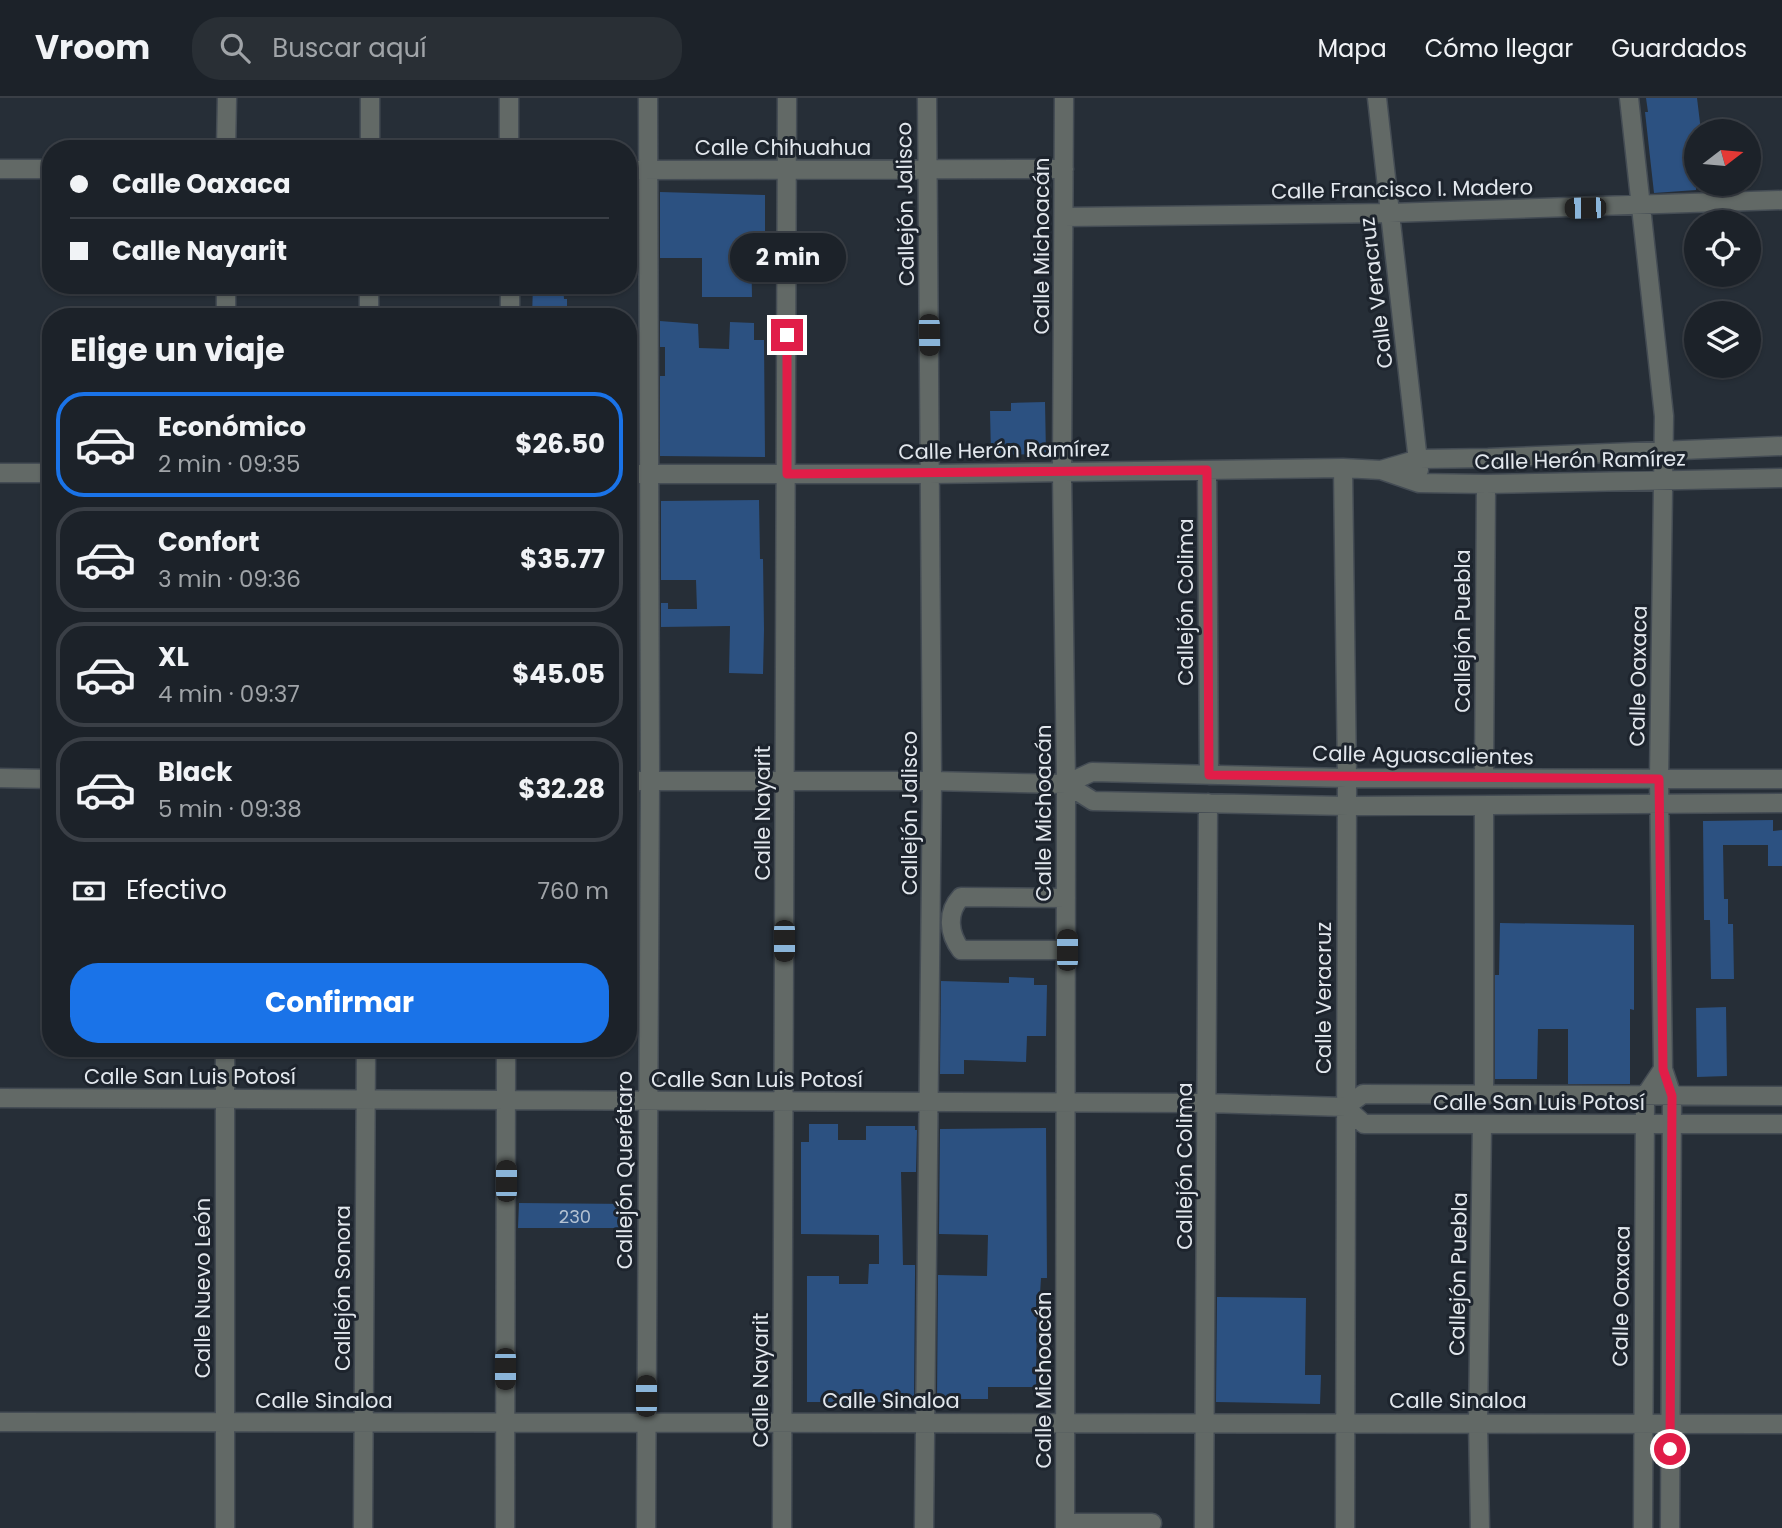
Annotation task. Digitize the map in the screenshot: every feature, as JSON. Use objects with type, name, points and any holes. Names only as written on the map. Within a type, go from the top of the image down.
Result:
[{"type":"street","points":[[226,98],[226,140]]},
{"type":"street","points":[[370,98],[370,140]]},
{"type":"street","points":[[509,98],[509,140]]},
{"type":"street","name":"Callejón Querétaro","points":[[646,1528],[650,781],[648,98]]},
{"type":"street","name":"Calle Nayarit","points":[[782,1528],[787,98]]},
{"type":"street","name":"Callejón Jalisco","points":[[925,1528],[932,781],[927,98]]},
{"type":"street","name":"Calle Michoacán","points":[[1064,98],[1062,473],[1067,950],[1065,1525]]},
{"type":"street","name":"Calle Veracruz","points":[[1377,98],[1419,459],[1419,483]]},
{"type":"street","name":"Calle Oaxaca","points":[[1629,98],[1664,416],[1659,806],[1663,1069],[1672,1096],[1670,1528]]},
{"type":"street","points":[[0,169],[42,169]]},
{"type":"street","name":"Calle Chihuahua","points":[[637,170],[1064,169]]},
{"type":"street","name":"Calle Francisco I. Madero","points":[[1064,217],[1390,214],[1782,200]]},
{"type":"street","name":"Calle Herón Ramírez","points":[[1381,470],[1419,459],[1782,446]]},
{"type":"street","name":"Calle Veracruz","points":[[1343,468],[1347,778],[1345,1528]]},
{"type":"street","name":"Calle Herón Ramírez","points":[[637,474],[1062,473],[1343,468],[1381,470],[1419,483],[1662,482],[1782,478]]},
{"type":"street","name":"Callejón Colima","points":[[1207,470],[1209,775]]},
{"type":"street","points":[[0,473],[42,473]]},
{"type":"street","name":"Callejón Puebla","points":[[1484,778],[1486,484]]},
{"type":"street","name":"Calle Aguascalientes","points":[[637,781],[1066,784],[1092,772],[1347,778],[1782,779]]},
{"type":"street","points":[[0,778],[42,779]]},
{"type":"street","name":"Calle Aguascalientes","points":[[1066,784],[1093,801],[1347,806],[1659,806],[1782,803]]},
{"type":"street","name":"Callejón Colima","points":[[1204,1528],[1208,803]]},
{"type":"street","points":[[1484,806],[1484,1095]]},
{"type":"street","points":[[1066,898],[961,898],[953,905],[950,924],[953,940],[961,950],[1067,950]]},
{"type":"street","name":"Calle Nuevo León","points":[[225,1057],[225,1528]]},
{"type":"street","name":"Callejón Sonora","points":[[363,1528],[366,1057]]},
{"type":"street","points":[[505,1528],[506,1057]]},
{"type":"street","points":[[1645,1096],[1663,1069]]},
{"type":"street","name":"Calle San Luis Potosí","points":[[0,1098],[1207,1103],[1345,1107],[1363,1094],[1782,1096]]},
{"type":"street","name":"Calle Oaxaca","points":[[1643,1528],[1645,1096]]},
{"type":"street","name":"Calle San Luis Potosí","points":[[1345,1107],[1364,1124],[1782,1124]]},
{"type":"street","name":"Callejón Puebla","points":[[1480,1528],[1478,1423],[1482,1125]]},
{"type":"street","name":"Calle Sinaloa","points":[[0,1422],[1782,1424]]},
{"type":"street","points":[[1065,1525],[1152,1523]]},
{"type":"building","points":[[1646,98],[1697,98],[1700,119],[1684,119],[1684,191],[1654,193],[1645,112],[1648,112]]},
{"type":"building","points":[[660,192],[765,195],[765,245],[751,244],[752,297],[702,297],[702,258],[660,258]]},
{"type":"building","points":[[533,294],[564,294],[564,299],[567,299],[567,308],[532,308]]},
{"type":"building","points":[[660,321],[698,324],[699,348],[729,349],[730,322],[754,323],[754,340],[764,340],[765,457],[660,456],[660,376],[665,376],[665,347],[660,347]]},
{"type":"building","points":[[637,376],[638,454],[637,454]]},
{"type":"building","points":[[1045,402],[1046,454],[991,455],[990,411],[1011,411],[1011,403]]},
{"type":"building","points":[[759,500],[760,559],[763,559],[763,674],[729,673],[730,626],[661,627],[661,603],[668,603],[668,609],[697,609],[696,580],[661,580],[661,501]]},
{"type":"building","points":[[1773,820],[1773,831],[1782,830],[1782,866],[1768,866],[1768,845],[1723,845],[1724,899],[1728,899],[1728,924],[1733,924],[1734,979],[1711,979],[1710,920],[1704,920],[1703,821]]},
{"type":"building","points":[[1500,923],[1634,925],[1634,1010],[1630,1009],[1630,1084],[1568,1084],[1568,1029],[1538,1029],[1537,1079],[1495,1079],[1495,975],[1499,975]]},
{"type":"building","points":[[1009,977],[1034,978],[1034,985],[1047,985],[1046,1036],[1027,1036],[1026,1062],[964,1060],[964,1074],[940,1074],[941,981],[1009,983]]},
{"type":"building","points":[[1726,1007],[1727,1076],[1697,1077],[1696,1008]]},
{"type":"building","points":[[809,1124],[838,1124],[838,1140],[866,1140],[866,1126],[915,1126],[917,1130],[916,1172],[901,1172],[903,1265],[915,1265],[914,1402],[807,1402],[807,1276],[839,1276],[839,1284],[868,1284],[869,1264],[879,1264],[879,1235],[801,1234],[801,1142],[809,1142]]},
{"type":"building","points":[[1046,1128],[1047,1278],[1041,1278],[1040,1294],[1037,1294],[1036,1387],[988,1387],[988,1399],[937,1399],[938,1275],[987,1276],[988,1235],[939,1234],[940,1129]]},
{"type":"building","points":[[519,1203],[632,1204],[632,1228],[518,1228]]},
{"type":"building","points":[[1217,1297],[1306,1298],[1305,1375],[1321,1375],[1320,1404],[1216,1402]]},
{"type":"route","points":[[787,335],[787,474],[1207,470],[1209,775],[1659,779],[1663,1069],[1672,1096],[1670,1449]]}]
